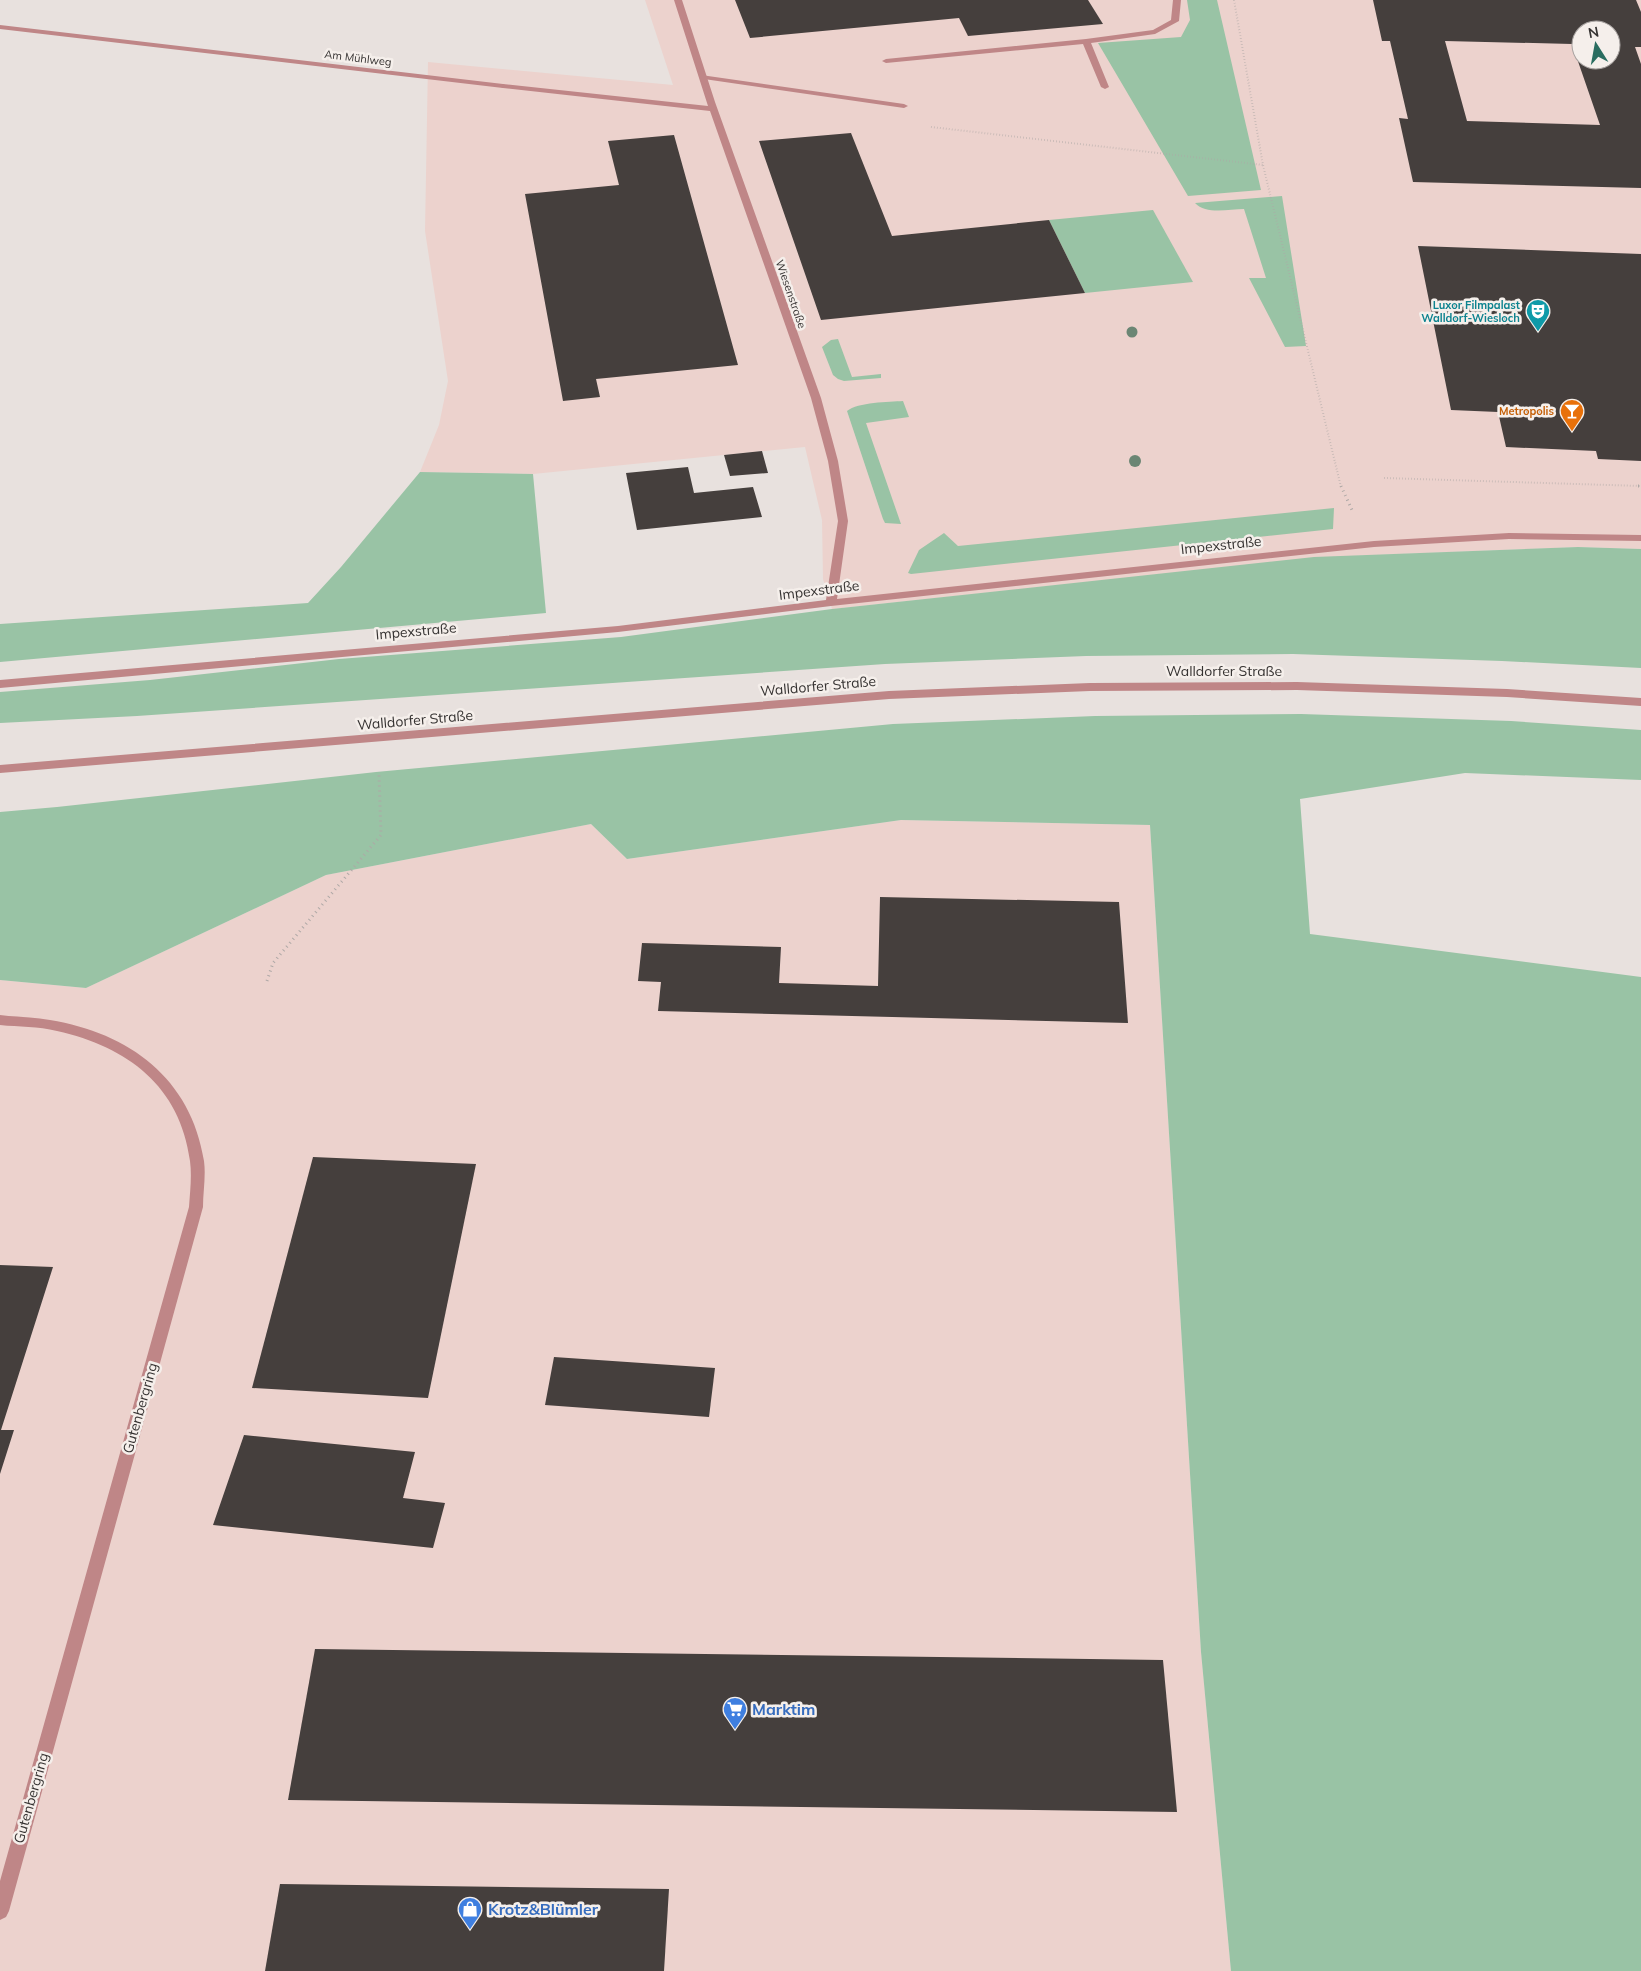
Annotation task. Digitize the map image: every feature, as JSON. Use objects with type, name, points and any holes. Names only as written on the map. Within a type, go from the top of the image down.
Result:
[{"type":"street","name":"Wiesenstraße","points":[[678,0],[816,398],[833,461],[843,521],[831,603]]},
{"type":"street","points":[[886,61],[1086,41],[1155,32],[1175,21],[1177,0]]},
{"type":"street","name":"Am Mühlweg","points":[[0,27],[503,86],[714,108]]},
{"type":"street","points":[[1086,41],[1105,87]]},
{"type":"street","points":[[704,76],[904,106]]},
{"type":"street","name":"Impexstraße","points":[[0,684],[618,629],[831,603],[1374,544],[1509,536],[1641,538]]},
{"type":"street","name":"Walldorfer Straße","points":[[0,769],[908,695],[1090,687],[1297,686],[1507,693],[1641,702]]},
{"type":"street","name":"Gutenbergring","points":[[0,1020],[56,1026],[103,1041],[142,1060],[171,1089],[188,1119],[197,1162],[196,1207],[0,1911]]},
{"type":"path","points":[[1234,0],[1263,165],[1337,476]]},
{"type":"path","points":[[927,126],[1263,165]]},
{"type":"path","points":[[1384,478],[1641,486]]},
{"type":"path","points":[[267,981],[273,963],[381,835],[379,772]]},
{"type":"shaded area","points":[[645,0],[1641,0],[1641,549],[1578,547],[1353,556],[832,609],[823,579],[822,520],[805,447],[533,474],[420,472],[439,425],[448,381],[425,231],[428,62],[673,85]]},
{"type":"shaded area","points":[[901,820],[1150,825],[1201,1652],[1231,1971],[0,1971],[0,980],[86,988],[326,875],[591,824],[627,859]]},
{"type":"green space","points":[[1187,0],[1217,0],[1261,190],[1188,196],[1098,43],[1181,37],[1190,20]]},
{"type":"green space","points":[[1282,196],[1306,346],[1285,347],[1249,278],[1266,278],[1244,209],[1211,210],[1200,207],[1195,203]]},
{"type":"green space","points":[[1153,210],[1193,282],[1085,293],[1049,220]]},
{"type":"green space","points":[[838,339],[852,377],[881,374],[881,378],[844,381],[833,375],[822,347],[831,340]]},
{"type":"green space","points":[[903,401],[909,417],[866,423],[901,524],[885,523],[847,411],[866,404]]},
{"type":"green space","points":[[420,472],[533,474],[546,613],[0,662],[0,624],[308,603],[341,567]]},
{"type":"green space","points":[[1334,508],[1333,529],[908,573],[919,550],[944,533],[958,546]]},
{"type":"green space","points":[[1578,547],[1641,549],[1641,668],[1293,654],[1086,656],[885,664],[137,716],[0,723],[0,692],[150,680],[339,659],[621,637],[832,609],[1314,557]]},
{"type":"green space","points":[[1301,714],[1511,721],[1641,730],[1641,780],[1465,773],[1300,799],[1310,934],[1641,977],[1641,1971],[1231,1971],[1201,1652],[1150,825],[901,820],[627,859],[591,824],[326,875],[86,988],[0,980],[0,812],[376,772],[893,724],[1095,716]]},
{"type":"building","points":[[735,0],[1088,0],[1103,24],[968,36],[959,18],[750,38]]},
{"type":"building","points":[[1373,0],[1636,0],[1641,12],[1641,47],[1635,47],[1641,64],[1641,188],[1413,182],[1399,118],[1408,119],[1390,41],[1382,41]],"holes":[[[1571,20],[1621,20],[1621,70],[1581,70],[1600,125],[1467,121],[1445,41],[1571,44]]]},
{"type":"building","points":[[851,133],[892,236],[1049,220],[1085,293],[821,320],[759,141]]},
{"type":"building","points":[[674,135],[738,365],[596,379],[600,397],[563,401],[525,194],[619,185],[608,141]]},
{"type":"building","name":"Luxor Filmpalast Walldorf-Wiesloch","points":[[1418,246],[1641,254],[1641,461],[1598,459],[1596,451],[1506,447],[1498,412],[1451,410]]},
{"type":"building","points":[[762,451],[768,473],[730,476],[724,455]]},
{"type":"building","points":[[688,467],[694,493],[753,487],[762,517],[637,530],[626,473]]},
{"type":"building","points":[[880,897],[1119,902],[1128,1023],[658,1011],[661,982],[638,981],[642,943],[781,947],[779,983],[878,986]]},
{"type":"building","points":[[313,1157],[476,1164],[428,1398],[252,1388]]},
{"type":"building","points":[[0,1265],[53,1267],[1,1430],[14,1430],[0,1474]]},
{"type":"building","points":[[554,1357],[715,1368],[709,1417],[545,1405]]},
{"type":"building","points":[[244,1435],[415,1452],[403,1498],[445,1503],[433,1548],[213,1525]]},
{"type":"building","name":"Marktim","points":[[315,1649],[1163,1660],[1177,1812],[288,1800]]},
{"type":"building","name":"Krotz&Blümler","points":[[280,1884],[669,1889],[664,1971],[265,1971]]},
{"type":"place","name":"Luxor Filmpalast Walldorf-Wiesloch","points":[[1538,332]]},
{"type":"place","name":"Metropolis","points":[[1572,432]]},
{"type":"place","name":"Marktim","points":[[735,1730]]},
{"type":"place","name":"Krotz&Blümler","points":[[470,1930]]}]
